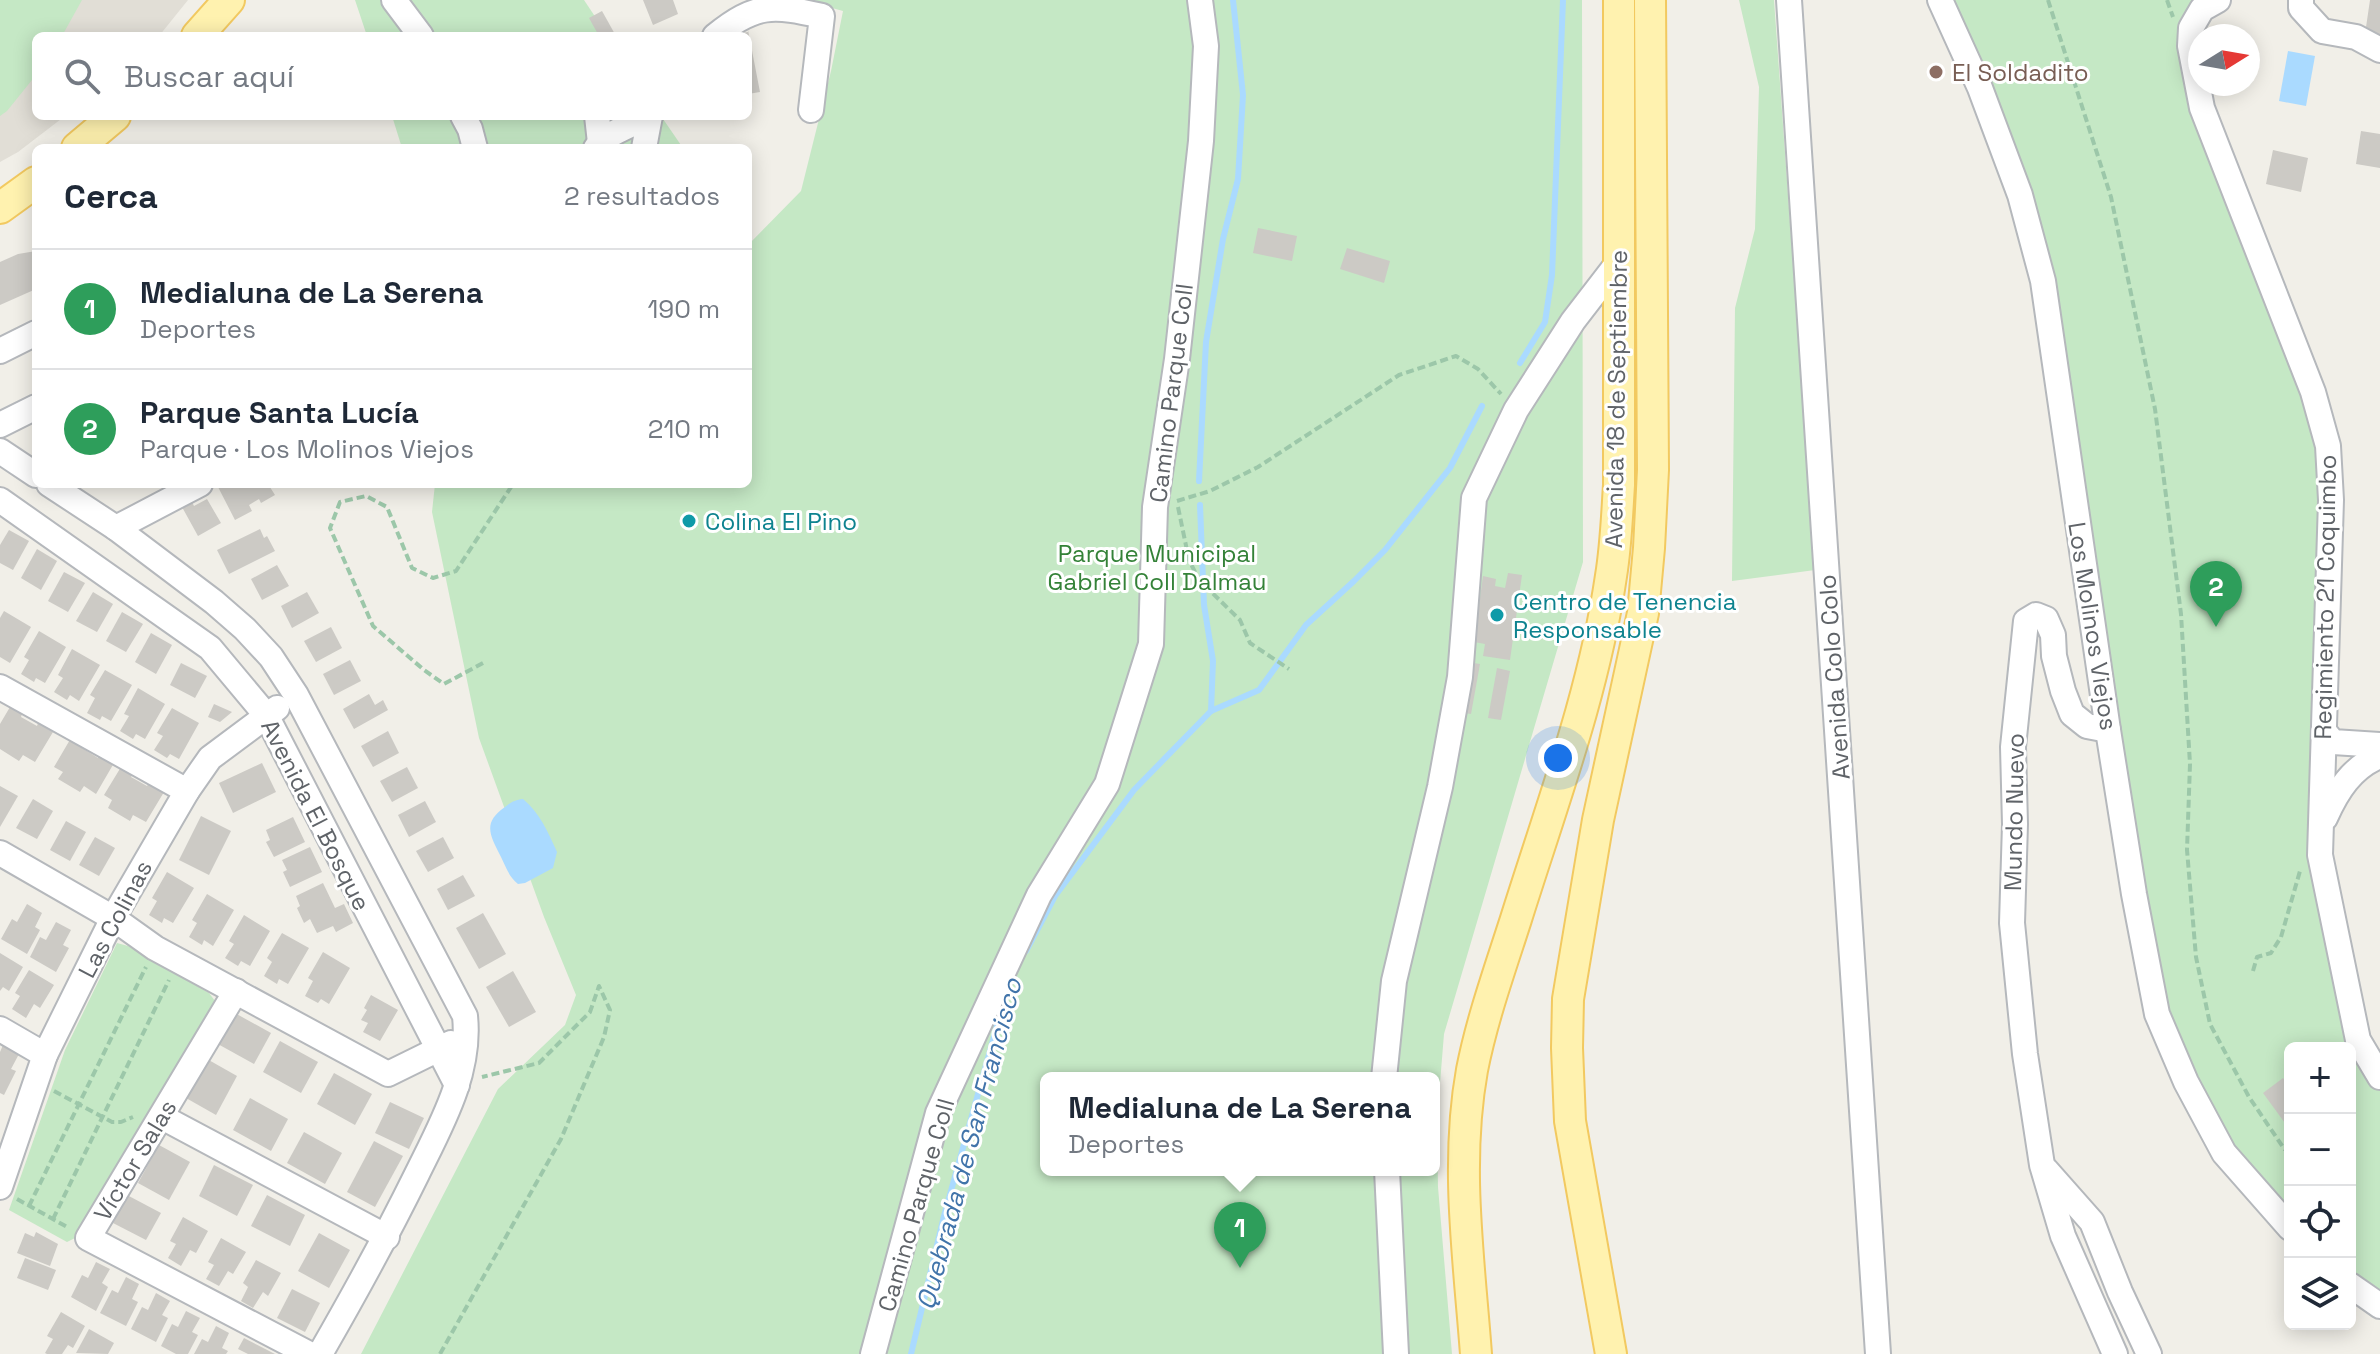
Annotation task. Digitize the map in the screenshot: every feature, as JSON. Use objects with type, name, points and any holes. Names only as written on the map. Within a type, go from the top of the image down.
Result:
[{"type":"main road","points":[[201,32],[229,0]]},
{"type":"main road","name":"Avenida 18 de Septiembre","points":[[1476,1354],[1464,1161],[1468,1098],[1479,1041],[1580,713],[1613,563],[1618,496],[1619,0]]},
{"type":"main road","name":"Avenida 18 de Septiembre","points":[[1611,1354],[1570,1121],[1568,999],[1598,820],[1643,613],[1649,548],[1653,470],[1650,0]]},
{"type":"main road","points":[[82,144],[110,120]]},
{"type":"main road","points":[[0,195],[32,185]]},
{"type":"main road","points":[[0,208],[32,185]]},
{"type":"street","points":[[394,0],[418,32]]},
{"type":"street","name":"Camino Parque Coll","points":[[873,1354],[938,1113],[1039,895],[1107,784],[1151,644],[1201,141],[1206,46],[1200,0]]},
{"type":"street","name":"Avenida Colo Colo","points":[[1789,0],[1878,1354]]},
{"type":"street","name":"Los Molinos Viejos","points":[[1940,0],[1980,88],[2020,195],[2043,281],[2108,730],[2157,1014],[2186,1082],[2224,1153],[2284,1221]]},
{"type":"street","name":"Regimiento 21 Coquimbo","points":[[2218,0],[2202,9],[2191,28],[2190,46],[2202,108],[2313,392],[2328,446],[2331,500],[2320,855],[2358,1040],[2380,1077]]},
{"type":"street","points":[[2298,3],[2322,31],[2356,37],[2380,50]]},
{"type":"street","points":[[720,32],[753,11],[785,8],[822,16],[811,110]]},
{"type":"street","points":[[465,120],[474,144]]},
{"type":"street","points":[[597,120],[598,144]]},
{"type":"street","points":[[600,144],[643,120]]},
{"type":"street","points":[[645,144],[649,120]]},
{"type":"street","points":[[1385,1072],[1394,981],[1440,787],[1460,677],[1474,498],[1516,410],[1573,321],[1620,260]]},
{"type":"street","points":[[0,351],[32,335]]},
{"type":"street","points":[[0,425],[32,409]]},
{"type":"street","points":[[0,451],[32,472]]},
{"type":"street","name":"Avenida El Bosque","points":[[55,488],[116,528],[214,602],[271,657],[296,695],[465,1016],[466,1029],[457,1085],[446,1115],[387,1237],[320,1354]]},
{"type":"street","points":[[116,528],[192,488]]},
{"type":"street","name":"Avenida El Bosque","points":[[0,500],[210,648],[266,715],[457,1085]]},
{"type":"street","name":"Mundo Nuevo","points":[[2108,730],[2087,726],[2072,714],[2063,691],[2054,656],[2053,635],[2046,619],[2036,615],[2026,621],[2013,747],[2015,824],[2012,923],[2025,1054],[2042,1165],[2063,1236],[2115,1354]]},
{"type":"street","points":[[0,687],[187,791]]},
{"type":"street","name":"Las Colinas","points":[[5,1190],[45,1055],[113,918],[187,791],[210,758],[296,695]]},
{"type":"street","points":[[2324,731],[2333,742],[2380,745]]},
{"type":"street","points":[[2321,827],[2337,790],[2369,760],[2380,756]]},
{"type":"street","points":[[0,853],[113,918],[155,948],[388,1074],[464,1036],[466,1029]]},
{"type":"street","name":"Víctor Salas","points":[[236,991],[88,1238],[309,1354]]},
{"type":"street","points":[[0,1029],[45,1055]]},
{"type":"street","points":[[162,1117],[387,1237]]},
{"type":"street","points":[[2042,1165],[2092,1222],[2149,1354]]},
{"type":"street","points":[[1387,1176],[1396,1354]]},
{"type":"street","points":[[2356,1289],[2380,1306]]},
{"type":"path","points":[[2048,0],[2111,197],[2155,409],[2181,614],[2190,764],[2187,850],[2196,957],[2210,1024],[2249,1097],[2284,1149]]},
{"type":"path","points":[[1289,669],[1250,643],[1240,620],[1199,580],[1166,504],[1210,491],[1258,467],[1399,375],[1456,356],[1478,369],[1516,410]]},
{"type":"path","points":[[483,663],[444,684],[373,626],[330,528],[340,502],[366,496],[377,501],[387,507],[412,568],[433,578],[456,571],[510,488]]},
{"type":"path","points":[[2253,971],[2257,957],[2271,953],[2281,937],[2300,870]]},
{"type":"path","points":[[29,1206],[155,948]]},
{"type":"path","points":[[53,1219],[178,960]]},
{"type":"path","points":[[440,1354],[561,1139],[604,1037],[610,1010],[599,986],[590,1012],[539,1063],[457,1085]]},
{"type":"path","points":[[36,1081],[112,1122],[121,1122],[144,1112],[162,1117]]},
{"type":"path","points":[[5,1190],[88,1238]]},
{"type":"shaded area","points":[[0,0],[188,0],[162,32],[32,32],[32,120],[60,120],[0,162]]},
{"type":"green space","points":[[0,0],[82,0],[64,32],[32,32],[32,80],[0,116]]},
{"type":"green space","points":[[355,0],[584,0],[605,32],[366,32]]},
{"type":"green space","name":"Parque Municipal Gabriel Coll Dalmau","points":[[803,0],[1582,0],[1583,562],[1444,1034],[1440,1083],[1440,1072],[1040,1072],[1040,1176],[1438,1176],[1452,1354],[361,1354],[498,1089],[565,1025],[576,995],[479,738],[432,512],[435,488],[752,488],[752,241],[801,191],[843,11]]},
{"type":"green space","points":[[1739,0],[1774,0],[1815,570],[1732,581],[1735,308],[1755,229],[1759,87]]},
{"type":"green space","points":[[1953,0],[2218,0],[2203,24],[2188,24],[2188,96],[2207,96],[2328,446],[2320,855],[2380,1077],[2380,1293],[2356,1275],[2356,1042],[2284,1042],[2284,1203],[2234,1146],[2197,1076],[2168,1011],[2146,892],[2055,278],[2031,191]]},
{"type":"green space","points":[[393,120],[664,120],[680,144],[401,144]]},
{"type":"green space","points":[[117,943],[128,946],[209,993],[215,1001],[90,1220],[75,1238],[67,1242],[9,1210],[65,1050]]},
{"type":"water","points":[[2288,51],[2315,56],[2306,106],[2279,101]]},
{"type":"water","points":[[523,799],[539,817],[557,852],[553,868],[518,884],[508,872],[490,830],[498,813]]},
{"type":"building","points":[[643,0],[673,0],[678,14],[653,25]]},
{"type":"building","points":[[2370,0],[2380,0],[2380,37],[2365,34]]},
{"type":"building","points":[[602,11],[614,32],[597,32],[589,18]]},
{"type":"building","points":[[752,51],[760,92],[752,93]]},
{"type":"building","points":[[2361,131],[2380,134],[2380,168],[2356,164]]},
{"type":"building","points":[[2273,150],[2308,158],[2301,192],[2266,184]]},
{"type":"building","points":[[1258,228],[1297,236],[1292,261],[1253,253]]},
{"type":"building","points":[[1347,248],[1390,261],[1384,283],[1340,269]]},
{"type":"building","points":[[32,252],[32,291],[0,305],[0,262]]},
{"type":"building","points":[[219,488],[271,488],[275,495],[261,503],[259,499],[249,505],[252,511],[235,520]]},
{"type":"building","points":[[207,499],[221,523],[198,536],[182,507],[192,502],[194,506]]},
{"type":"building","points":[[260,529],[275,551],[229,574],[217,550]]},
{"type":"building","points":[[9,530],[29,541],[13,570],[0,563],[0,545]]},
{"type":"building","points":[[37,549],[57,561],[41,590],[21,578]]},
{"type":"building","points":[[277,565],[289,586],[262,600],[251,579]]},
{"type":"building","points":[[64,572],[85,583],[68,612],[48,601]]},
{"type":"building","name":"Centro de Tenencia Responsable","points":[[1508,573],[1522,575],[1510,660],[1483,656],[1485,644],[1474,642],[1483,576],[1496,579],[1495,586],[1505,588]]},
{"type":"building","points":[[93,592],[113,604],[97,632],[76,621]]},
{"type":"building","points":[[307,592],[319,613],[292,628],[281,606]]},
{"type":"building","points":[[4,611],[31,627],[10,663],[0,657],[0,618]]},
{"type":"building","points":[[122,612],[143,624],[126,652],[106,641]]},
{"type":"building","points":[[331,627],[342,648],[316,662],[304,641]]},
{"type":"building","points":[[39,631],[66,647],[45,683],[36,678],[34,682],[21,674],[29,660],[24,657]]},
{"type":"building","points":[[151,633],[172,645],[156,674],[135,662]]},
{"type":"building","points":[[72,649],[100,665],[79,701],[70,695],[67,700],[54,692],[63,678],[58,675]]},
{"type":"building","points":[[350,660],[361,681],[334,695],[323,674]]},
{"type":"building","points":[[1467,662],[1480,664],[1471,714],[1458,712]]},
{"type":"building","points":[[181,663],[207,676],[195,698],[170,685]]},
{"type":"building","points":[[1497,668],[1510,671],[1501,720],[1488,718]]},
{"type":"building","points":[[105,670],[132,685],[111,721],[102,716],[100,720],[87,713],[95,698],[90,695]]},
{"type":"building","points":[[138,688],[165,704],[145,739],[136,734],[133,739],[120,731],[129,716],[124,714]]},
{"type":"building","points":[[369,694],[375,705],[383,700],[388,710],[354,729],[343,709]]},
{"type":"building","points":[[214,704],[232,712],[220,722],[208,717]]},
{"type":"building","points":[[10,707],[22,714],[21,717],[53,732],[35,762],[23,755],[19,761],[0,749],[0,724]]},
{"type":"building","points":[[172,708],[199,723],[179,759],[170,754],[167,758],[154,750],[163,736],[157,733]]},
{"type":"building","points":[[388,731],[399,753],[373,767],[361,746]]},
{"type":"building","points":[[71,738],[98,758],[99,755],[114,763],[96,794],[84,786],[80,792],[58,779],[63,772],[54,767]]},
{"type":"building","points":[[262,763],[276,792],[233,813],[219,783]]},
{"type":"building","points":[[121,767],[133,774],[131,777],[164,792],[146,822],[133,815],[130,821],[108,808],[112,800],[104,795]]},
{"type":"building","points":[[407,767],[418,788],[392,802],[380,781]]},
{"type":"building","points":[[0,786],[18,796],[0,827]]},
{"type":"building","points":[[33,799],[53,811],[37,839],[16,828]]},
{"type":"building","points":[[425,801],[436,822],[409,837],[398,815]]},
{"type":"building","points":[[201,816],[231,831],[209,875],[179,860]]},
{"type":"building","points":[[293,817],[305,842],[274,857],[266,842],[270,840],[266,830]]},
{"type":"building","points":[[66,821],[86,832],[70,861],[50,850]]},
{"type":"building","points":[[95,837],[115,848],[99,876],[79,865]]},
{"type":"building","points":[[443,837],[454,858],[428,872],[416,851]]},
{"type":"building","points":[[310,847],[322,872],[290,887],[283,872],[287,870],[282,860]]},
{"type":"building","points":[[167,872],[194,888],[173,923],[164,918],[162,923],[149,915],[157,901],[152,898]]},
{"type":"building","points":[[463,875],[475,896],[448,910],[437,889]]},
{"type":"building","points":[[323,883],[335,908],[344,904],[353,923],[336,932],[333,926],[317,933],[310,919],[304,923],[297,908],[300,906],[296,896]]},
{"type":"building","points":[[207,894],[234,910],[213,946],[204,940],[202,945],[189,937],[197,923],[192,920]]},
{"type":"building","points":[[27,904],[42,913],[35,927],[40,930],[27,954],[1,939],[12,919],[17,922]]},
{"type":"building","points":[[483,913],[506,954],[479,969],[456,928]]},
{"type":"building","points":[[244,915],[270,931],[250,966],[241,961],[238,966],[225,958],[234,944],[229,941]]},
{"type":"building","points":[[56,922],[71,930],[63,945],[69,948],[56,972],[30,957],[40,937],[46,940]]},
{"type":"building","points":[[282,933],[309,948],[288,984],[279,979],[277,984],[264,976],[272,962],[267,958]]},
{"type":"building","points":[[323,952],[350,968],[329,1004],[321,999],[318,1003],[305,996],[313,981],[308,978]]},
{"type":"building","points":[[0,953],[23,967],[9,991],[3,987],[0,991]]},
{"type":"building","points":[[29,970],[54,985],[40,1008],[34,1004],[26,1018],[12,1009],[20,996],[15,993]]},
{"type":"building","points":[[513,971],[536,1012],[509,1027],[486,987]]},
{"type":"building","points":[[371,995],[398,1010],[380,1041],[363,1032],[368,1023],[361,1020]]},
{"type":"building","points":[[233,1012],[271,1033],[254,1064],[216,1043]]},
{"type":"building","points":[[280,1041],[318,1062],[301,1093],[263,1072]]},
{"type":"building","points":[[3,1045],[19,1054],[11,1069],[16,1071],[4,1095],[0,1093],[0,1052]]},
{"type":"building","points":[[207,1059],[237,1076],[216,1115],[186,1098]]},
{"type":"building","points":[[334,1073],[372,1094],[355,1125],[317,1104]]},
{"type":"building","points":[[2284,1079],[2284,1122],[2263,1093]]},
{"type":"building","points":[[250,1098],[288,1119],[271,1151],[233,1130]]},
{"type":"building","points":[[390,1102],[424,1118],[409,1149],[375,1133]]},
{"type":"building","points":[[304,1132],[342,1153],[325,1184],[287,1163]]},
{"type":"building","points":[[374,1141],[403,1156],[375,1207],[347,1192]]},
{"type":"building","points":[[159,1145],[190,1162],[169,1200],[138,1183]]},
{"type":"building","points":[[214,1165],[253,1185],[237,1216],[199,1196]]},
{"type":"building","points":[[127,1195],[161,1213],[146,1240],[113,1223]]},
{"type":"building","points":[[267,1195],[305,1215],[290,1246],[251,1226]]},
{"type":"building","points":[[183,1217],[208,1231],[196,1253],[190,1250],[181,1266],[168,1258],[176,1244],[170,1241]]},
{"type":"building","points":[[36,1232],[58,1244],[50,1266],[17,1253],[25,1233],[34,1237]]},
{"type":"building","points":[[319,1233],[350,1250],[329,1288],[298,1271]]},
{"type":"building","points":[[221,1238],[246,1252],[233,1274],[228,1271],[219,1286],[206,1279],[214,1265],[208,1262]]},
{"type":"building","points":[[25,1258],[56,1270],[48,1290],[17,1278]]},
{"type":"building","points":[[256,1260],[281,1273],[268,1296],[263,1292],[253,1308],[241,1301],[248,1287],[243,1283]]},
{"type":"building","points":[[96,1262],[110,1269],[102,1283],[108,1287],[96,1311],[71,1297],[82,1275],[88,1278]]},
{"type":"building","points":[[126,1277],[139,1284],[132,1299],[138,1302],[126,1326],[100,1313],[112,1290],[118,1293]]},
{"type":"building","points":[[292,1289],[320,1303],[305,1332],[277,1318]]},
{"type":"building","points":[[156,1293],[170,1301],[162,1315],[168,1318],[156,1342],[131,1329],[142,1307],[148,1310]]},
{"type":"building","points":[[186,1311],[200,1318],[192,1332],[198,1335],[188,1354],[176,1354],[161,1346],[172,1324],[178,1327]]},
{"type":"building","points":[[61,1312],[85,1326],[73,1348],[68,1345],[62,1354],[47,1354],[53,1339],[47,1336]]},
{"type":"building","points":[[216,1326],[229,1333],[222,1348],[228,1351],[226,1354],[194,1354],[202,1339],[208,1342]]},
{"type":"building","points":[[89,1329],[114,1343],[108,1354],[76,1353]]},
{"type":"building","points":[[244,1338],[275,1354],[248,1354],[238,1349]]},
{"type":"waterway","name":"Quebrada de San Francisco","points":[[1199,481],[1206,342],[1223,239],[1238,179],[1243,95],[1233,0]]},
{"type":"waterway","name":"Quebrada de San Francisco","points":[[1520,363],[1545,322],[1552,275],[1563,0]]},
{"type":"waterway","name":"Quebrada de San Francisco","points":[[1026,951],[1055,896],[1134,790],[1211,711],[1259,690],[1306,625],[1385,550],[1450,468],[1482,406]]},
{"type":"waterway","name":"Quebrada de San Francisco","points":[[1200,505],[1204,605],[1213,661],[1211,711]]},
{"type":"waterway","name":"Quebrada de San Francisco","points":[[911,1354],[944,1216],[1007,990]]},
{"type":"place","name":"El Soldadito","points":[[1936,72]]},
{"type":"place","name":"Colina El Pino","points":[[689,521]]},
{"type":"place","name":"Centro de Tenencia Responsable","points":[[1497,615]]},
{"type":"place","name":"Parque Santa Lucía","points":[[2216,627]]},
{"type":"place","name":"Medialuna de La Serena","points":[[1240,1268]]}]
